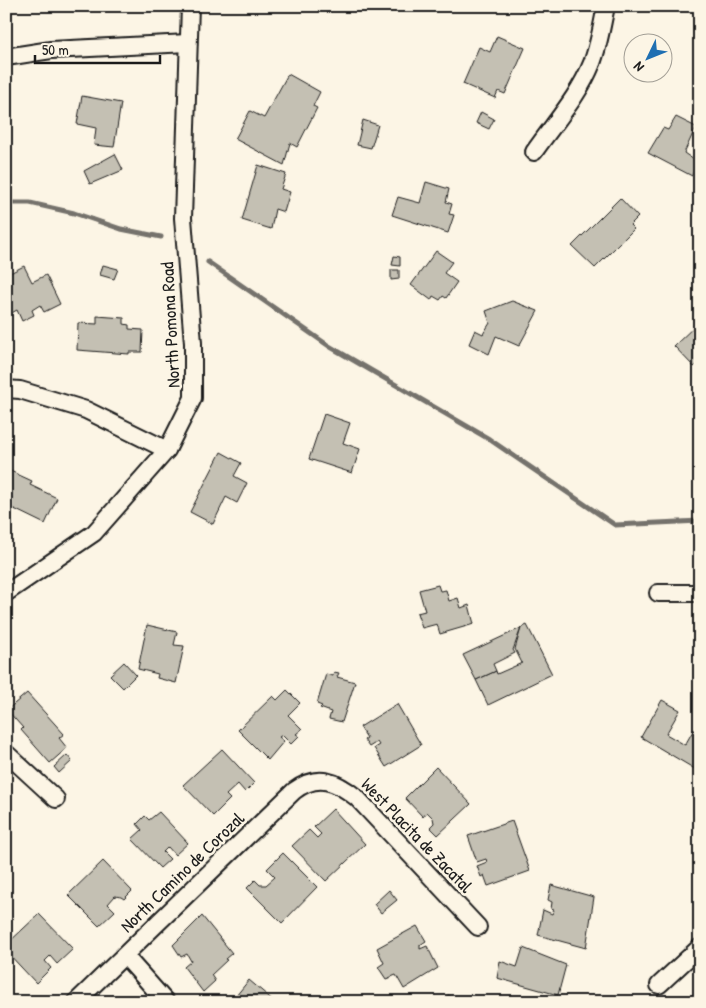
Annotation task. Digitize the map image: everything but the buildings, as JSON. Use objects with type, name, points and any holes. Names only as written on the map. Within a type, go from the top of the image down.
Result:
[{"type":"street","name":"North Pomona Road","points":[[6,593],[94,533],[166,450],[193,398],[192,343],[184,218],[190,6]]},
{"type":"street","points":[[534,152],[580,88],[597,48],[606,6]]},
{"type":"street","points":[[6,57],[51,50],[188,43]]},
{"type":"street","points":[[6,389],[20,390],[86,410],[166,450]]},
{"type":"street","points":[[658,593],[700,592]]},
{"type":"street","points":[[6,753],[56,799]]},
{"type":"street","name":"West Placita de Zacatal","points":[[321,774],[343,786],[357,798],[478,927]]},
{"type":"street","name":"North Camino de Corozal","points":[[76,1002],[294,791],[321,774]]},
{"type":"street","points":[[659,985],[700,947]]},
{"type":"street","points":[[125,956],[166,1002]]},
{"type":"waterway","points":[[6,203],[30,203],[74,213],[121,229],[161,237]]},
{"type":"waterway","points":[[208,262],[329,346],[489,439],[615,525],[700,521]]}]
